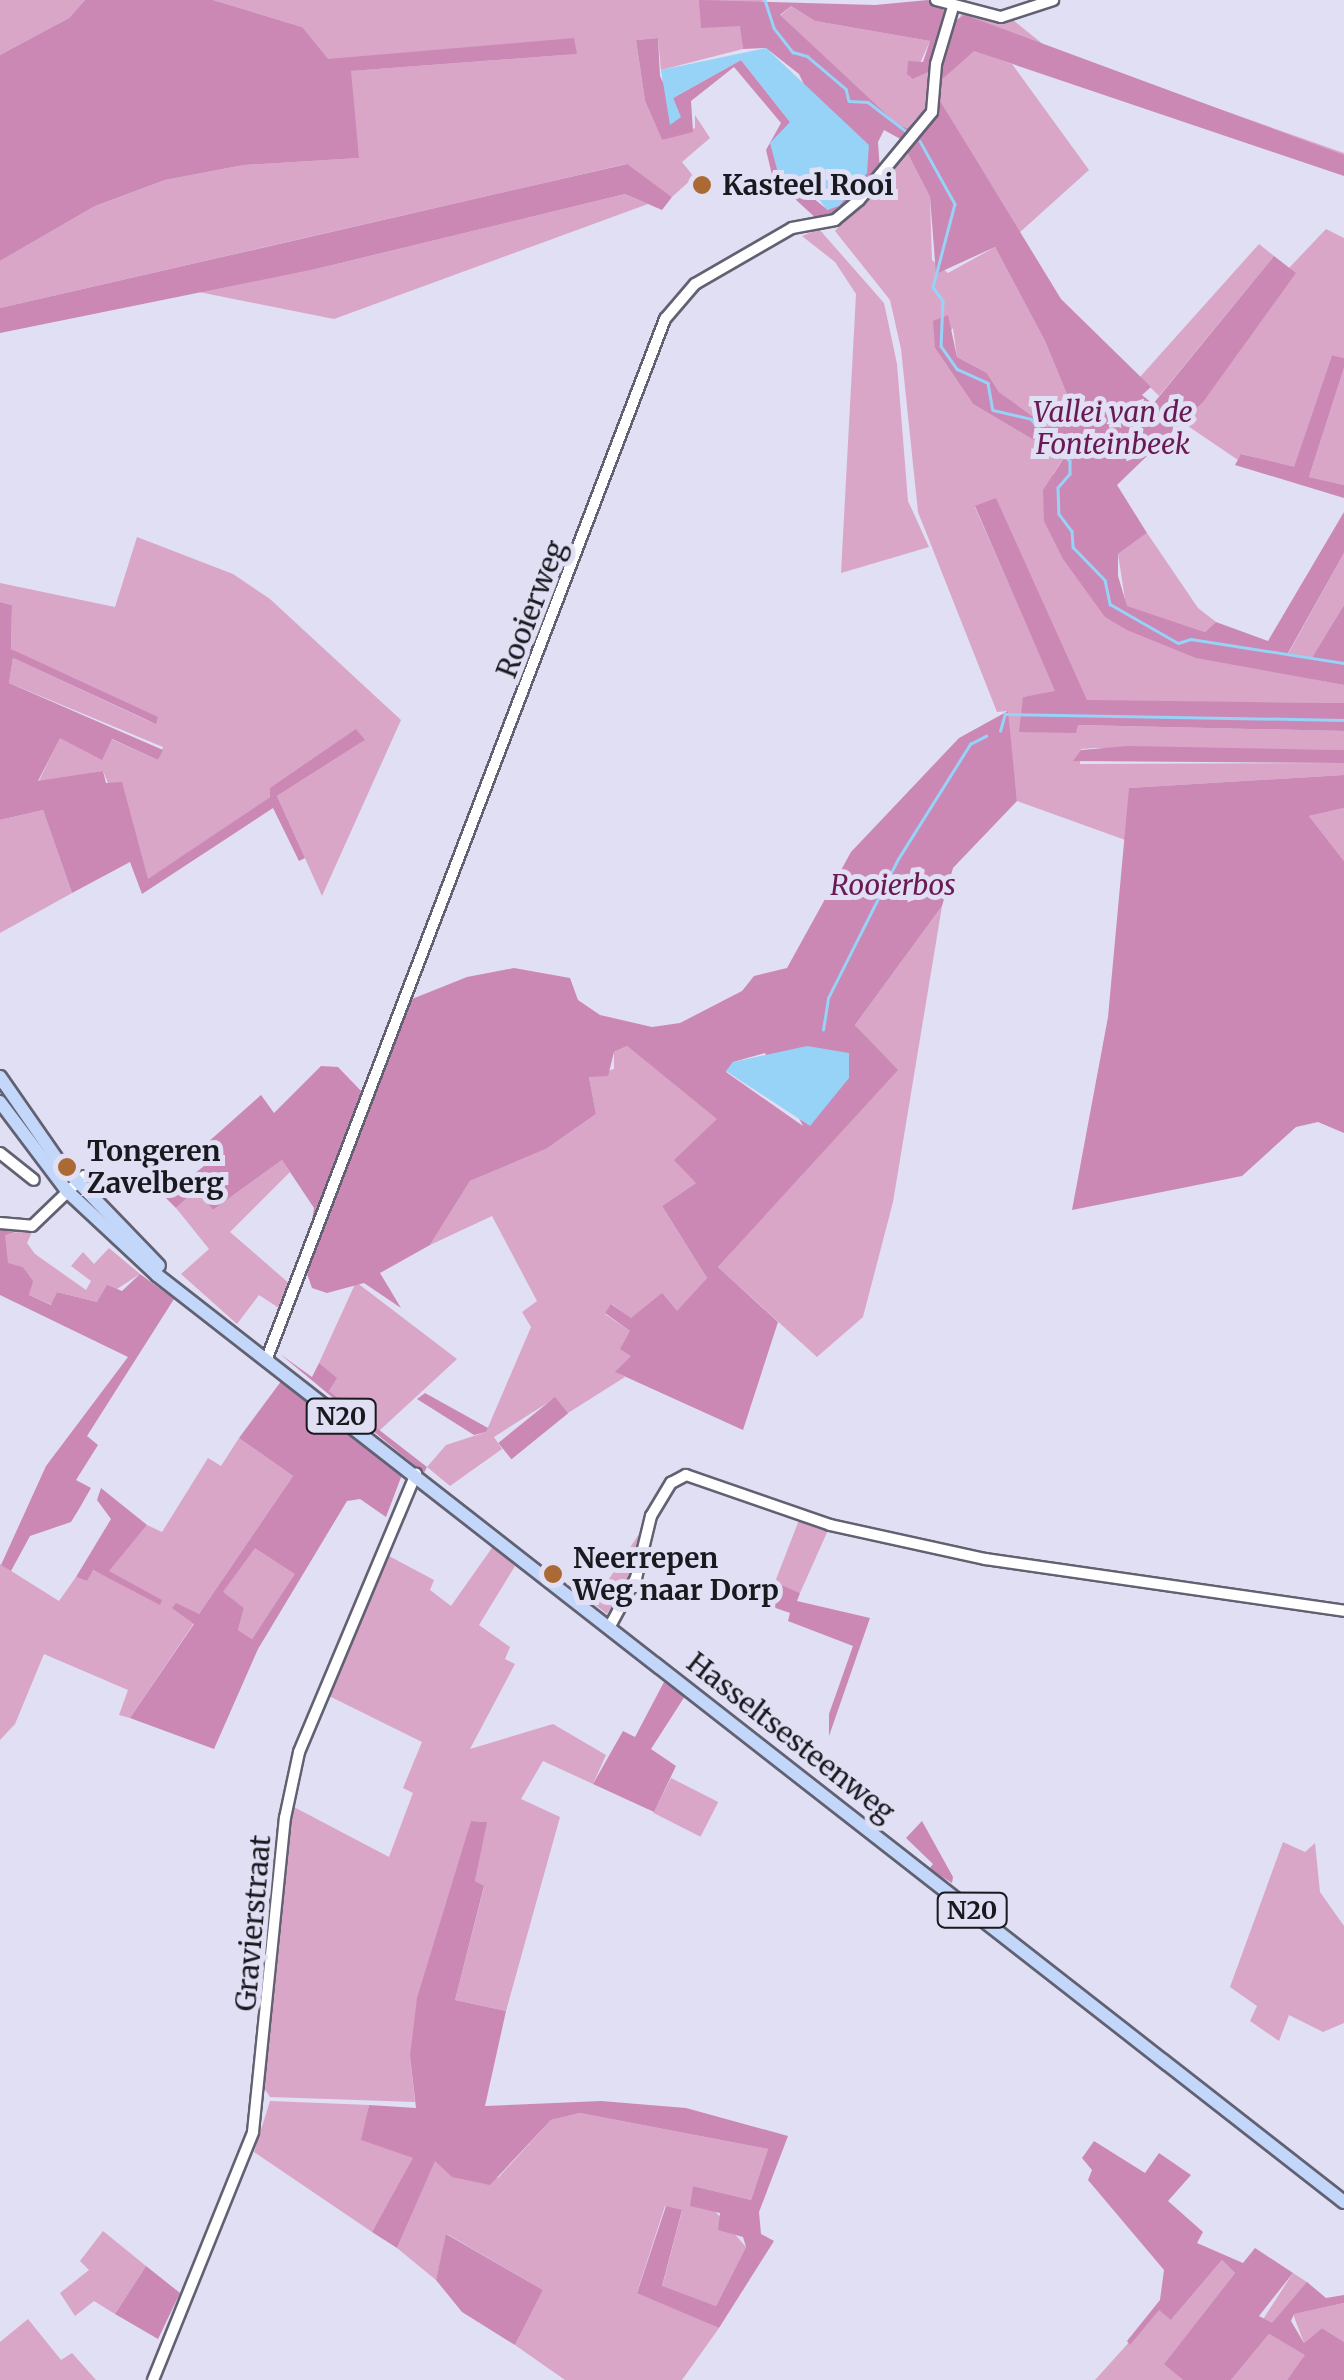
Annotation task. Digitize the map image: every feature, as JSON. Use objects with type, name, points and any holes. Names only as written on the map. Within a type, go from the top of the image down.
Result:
[{"type":"main road","name":"Hasseltsesteenweg","points":[[0,1077],[10,1119]]},
{"type":"main road","name":"Hasseltsesteenweg","points":[[1,1106],[76,1183],[128,1251],[1344,2202]]},
{"type":"street","points":[[936,0],[1001,17],[1053,0]]},
{"type":"street","name":"Rooierweg","points":[[267,1358],[666,319],[695,284],[792,228],[835,220],[859,200],[932,112],[936,64],[953,7]]},
{"type":"street","points":[[0,1152],[34,1180]]},
{"type":"street","points":[[0,1224],[32,1226],[76,1183]]},
{"type":"street","name":"Gravierstraat","points":[[153,2380],[253,2132],[285,1818],[299,1752],[416,1474]]},
{"type":"street","points":[[610,1626],[636,1578],[651,1516],[671,1483],[686,1475],[830,1525],[985,1559],[1344,1610]]},
{"type":"shaded area","points":[[0,0],[85,0],[69,18],[0,55]]},
{"type":"shaded area","points":[[213,0],[764,0],[741,30],[743,49],[661,70],[658,38],[636,40],[645,101],[662,140],[695,128],[695,115],[710,138],[682,162],[694,177],[672,197],[626,164],[0,308],[0,261],[95,206],[165,180],[244,165],[358,158],[350,71],[577,54],[320,63],[302,27]]},
{"type":"shaded area","points":[[791,6],[815,21],[930,41],[913,79],[931,71],[932,103],[907,128],[898,125],[780,16]]},
{"type":"shaded area","points":[[962,12],[1013,20],[1049,49],[1344,153],[1344,172],[979,52],[1012,64],[1089,170],[1019,233],[939,99],[938,83],[973,50],[950,42]]},
{"type":"shaded area","points":[[906,150],[930,197],[932,260],[948,273],[995,247],[1045,341],[1073,409],[1066,425],[1046,427],[999,392],[987,373],[957,357],[953,328],[935,348],[973,404],[1064,458],[1053,474],[1105,617],[1281,673],[1344,685],[1344,703],[1086,701],[996,499],[975,507],[1056,692],[1023,697],[1023,717],[1077,725],[1344,731],[1344,750],[1095,748],[1081,749],[1080,764],[1344,763],[1344,775],[1129,788],[1128,841],[1017,801],[1007,711],[997,712],[918,512],[901,349],[890,300],[835,231]]},
{"type":"shaded area","points":[[625,194],[648,204],[334,319],[189,290],[320,268]]},
{"type":"shaded area","points":[[819,229],[884,303],[897,364],[908,501],[929,547],[841,573],[856,294],[835,262],[802,236]]},
{"type":"shaded area","points":[[1326,229],[1344,238],[1344,358],[1332,355],[1294,468],[1242,454],[1238,460],[1182,422],[1295,273],[1289,268]]},
{"type":"shaded area","points":[[1259,244],[1274,256],[1159,396],[1140,377]]},
{"type":"shaded area","points":[[1344,368],[1344,485],[1309,477]]},
{"type":"shaded area","points":[[1147,533],[1198,608],[1216,622],[1205,632],[1126,606],[1118,554]]},
{"type":"shaded area","points":[[137,537],[233,574],[270,599],[401,720],[322,896],[277,796],[365,740],[271,788],[270,797],[148,880],[103,771],[38,783],[60,737],[111,739],[158,760],[163,747],[9,683],[13,658],[155,724],[11,649],[12,605],[0,602],[0,583],[115,607]]},
{"type":"shaded area","points":[[1344,553],[1344,605],[1312,659],[1288,654]]},
{"type":"shaded area","points":[[1344,808],[1344,861],[1309,816]]},
{"type":"shaded area","points":[[43,810],[72,893],[0,933],[0,820]]},
{"type":"shaded area","points":[[942,906],[893,1202],[863,1317],[817,1357],[718,1267],[897,1070],[855,1025]]},
{"type":"shaded area","points":[[627,1046],[718,1119],[696,1183],[662,1206],[707,1278],[677,1312],[630,1318],[612,1304],[605,1314],[630,1331],[632,1356],[616,1372],[625,1377],[568,1413],[555,1398],[494,1437],[502,1449],[450,1486],[427,1467],[446,1445],[486,1432],[531,1327],[522,1312],[537,1301],[492,1216],[430,1245],[470,1181],[546,1149],[596,1114],[589,1077],[614,1069],[614,1052]]},
{"type":"shaded area","points":[[282,1160],[290,1172],[230,1232],[291,1285],[282,1310],[259,1295],[237,1324],[181,1274],[209,1249],[176,1208],[196,1190],[213,1210]]},
{"type":"shaded area","points":[[33,1230],[27,1243],[35,1254],[86,1290],[91,1281],[71,1266],[83,1252],[94,1264],[109,1248],[140,1274],[97,1302],[57,1292],[52,1305],[29,1295],[32,1281],[23,1267],[8,1264],[2,1251],[5,1234]]},
{"type":"shaded area","points":[[356,1282],[457,1359],[379,1431],[329,1391],[336,1378],[319,1363]]},
{"type":"shaded area","points":[[239,1438],[293,1476],[199,1614],[173,1607],[194,1623],[130,1718],[119,1715],[128,1690],[44,1654],[15,1724],[0,1740],[0,1564],[59,1601],[76,1577],[87,1581],[92,1570],[161,1600],[108,1571],[147,1525],[162,1532],[208,1458],[221,1466]]},
{"type":"shaded area","points":[[799,1520],[829,1528],[800,1593],[775,1582]]},
{"type":"shaded area","points":[[639,1534],[633,1575],[607,1614],[593,1603]]},
{"type":"shaded area","points":[[494,1545],[515,1566],[479,1625],[510,1647],[505,1659],[515,1664],[470,1749],[553,1724],[606,1755],[593,1784],[543,1761],[521,1799],[560,1817],[506,2011],[455,2000],[484,1887],[475,1881],[486,1822],[471,1821],[410,2056],[415,2102],[270,2097],[264,2088],[292,1806],[389,1857],[413,1793],[403,1788],[422,1742],[327,1695],[387,1555],[434,1580],[430,1590],[451,1606]]},
{"type":"shaded area","points":[[255,1547],[296,1574],[252,1639],[238,1630],[244,1608],[222,1593]]},
{"type":"shaded area","points":[[671,1778],[718,1802],[701,1837],[653,1813]]},
{"type":"shaded area","points":[[1283,1842],[1305,1852],[1315,1843],[1320,1892],[1344,1926],[1344,2023],[1323,2032],[1289,2015],[1279,2041],[1250,2021],[1257,2006],[1230,1987]]},
{"type":"shaded area","points":[[270,2101],[369,2105],[362,2140],[414,2158],[372,2232],[254,2152]]},
{"type":"shaded area","points":[[580,2113],[768,2149],[751,2200],[693,2186],[746,2247],[716,2306],[662,2287],[682,2211],[665,2206],[637,2292],[719,2328],[682,2380],[565,2380],[515,2345],[543,2290],[447,2234],[436,2280],[397,2248],[435,2160],[498,2178],[551,2120]]},
{"type":"shaded area","points":[[103,2231],[146,2266],[115,2314],[94,2301],[75,2316],[60,2293],[89,2270],[80,2261]]},
{"type":"shaded area","points":[[1222,2260],[1235,2273],[1165,2363],[1183,2380],[1095,2380],[1159,2309],[1172,2319]]},
{"type":"shaded area","points":[[1293,2273],[1307,2282],[1277,2328],[1263,2319]]},
{"type":"shaded area","points":[[1344,2303],[1344,2342],[1322,2328],[1304,2343],[1293,2314]]},
{"type":"shaded area","points":[[28,2319],[61,2360],[72,2353],[96,2380],[0,2380],[0,2342]]},
{"type":"shaded area","points":[[1269,2334],[1306,2355],[1287,2380],[1231,2380]]},
{"type":"green space","points":[[85,0],[213,0],[302,27],[328,59],[574,38],[577,54],[351,71],[359,158],[244,165],[165,180],[95,206],[0,261],[0,55],[69,18]]},
{"type":"green space","points":[[699,0],[875,5],[928,0],[942,7],[946,15],[931,71],[913,79],[907,74],[908,61],[923,62],[930,41],[815,21],[791,6],[780,15],[898,125],[907,128],[928,108],[904,141],[884,130],[878,142],[880,171],[836,216],[818,220],[773,179],[766,150],[781,123],[734,67],[691,101],[693,132],[662,140],[645,101],[636,40],[658,38],[660,76],[680,117],[673,98],[741,60],[790,122],[789,179],[828,210],[855,191],[799,74],[766,48],[743,49],[740,26],[701,28]]},
{"type":"green space","points":[[965,15],[1344,155],[1344,176],[974,51],[938,83],[954,21]]},
{"type":"green space","name":"Vallei van de Fonteinbeek","points":[[939,99],[1061,299],[1151,387],[1142,395],[1153,404],[1274,256],[1296,273],[1203,402],[1117,485],[1147,533],[1118,554],[1118,576],[1127,606],[1205,632],[1216,622],[1268,641],[1344,512],[1344,553],[1288,653],[1312,658],[1344,605],[1344,685],[1196,658],[1127,630],[1105,617],[1063,559],[1044,521],[1043,490],[1064,458],[973,404],[935,348],[933,321],[948,315],[957,357],[987,373],[999,392],[1047,427],[1066,424],[1073,409],[1045,341],[995,247],[936,274],[930,197],[906,150]]},
{"type":"green space","points":[[627,164],[672,197],[662,210],[625,194],[320,268],[0,333],[0,308]]},
{"type":"green space","points":[[1332,355],[1344,358],[1344,368],[1309,477],[1344,485],[1344,498],[1235,465],[1241,454],[1294,467]]},
{"type":"green space","name":"Vallei van de Fonteinbeek","points":[[996,498],[1087,700],[1344,703],[1344,731],[1078,725],[1076,733],[1019,732],[1023,697],[1055,691],[975,506]]},
{"type":"green space","points":[[0,602],[12,605],[11,649],[158,717],[156,724],[13,658],[9,683],[163,750],[158,760],[112,739],[102,760],[60,738],[38,781],[103,771],[106,783],[122,782],[148,879],[270,797],[270,788],[356,729],[365,740],[277,796],[305,858],[299,861],[273,808],[142,894],[130,862],[72,893],[43,810],[0,820]]},
{"type":"green space","name":"Rooierbos","points":[[1008,711],[1017,801],[953,868],[942,906],[855,1025],[898,1070],[718,1267],[778,1322],[743,1430],[615,1372],[631,1356],[620,1349],[630,1331],[605,1313],[611,1304],[631,1318],[662,1293],[677,1311],[707,1278],[662,1206],[696,1183],[674,1160],[717,1119],[627,1046],[614,1052],[608,1076],[589,1077],[596,1114],[546,1149],[470,1181],[430,1245],[380,1273],[401,1308],[364,1283],[327,1293],[312,1288],[305,1268],[407,1001],[467,977],[514,968],[570,978],[578,1000],[600,1015],[652,1027],[680,1023],[742,991],[754,976],[787,968],[851,852],[959,738]],"holes":[[[765,1053],[803,1126],[726,1072],[733,1062]]]},
{"type":"green space","points":[[1128,746],[1344,750],[1344,763],[1073,761],[1081,750]]},
{"type":"green space","points":[[1344,775],[1344,808],[1309,816],[1344,861],[1344,1133],[1318,1122],[1296,1127],[1242,1176],[1072,1210],[1108,1017],[1129,788]]},
{"type":"green space","points":[[321,1066],[338,1067],[362,1092],[309,1240],[314,1208],[282,1160],[213,1210],[196,1190],[176,1208],[165,1197],[209,1162],[198,1151],[261,1095],[274,1113]]},
{"type":"green space","points":[[0,1228],[19,1231],[5,1235],[8,1263],[23,1267],[33,1281],[29,1295],[51,1305],[57,1292],[97,1302],[107,1285],[122,1291],[140,1274],[174,1299],[87,1436],[98,1445],[76,1480],[91,1488],[79,1509],[71,1522],[30,1536],[11,1571],[1,1565],[46,1466],[128,1357],[0,1295]]},
{"type":"green space","points":[[280,1354],[312,1377],[319,1363],[337,1378],[329,1391],[427,1467],[424,1473]]},
{"type":"green space","points":[[282,1380],[403,1472],[386,1517],[360,1499],[347,1501],[258,1649],[214,1749],[130,1718],[194,1624],[172,1608],[176,1603],[199,1614],[293,1476],[239,1438]],"holes":[[[255,1548],[295,1574],[252,1639],[238,1630],[244,1608],[223,1592]]]},
{"type":"green space","points":[[425,1393],[488,1428],[486,1432],[474,1435],[417,1399]]},
{"type":"green space","points":[[555,1397],[568,1413],[511,1459],[498,1443]]},
{"type":"green space","points":[[101,1488],[147,1525],[109,1571],[162,1600],[160,1605],[93,1570],[87,1581],[76,1577],[111,1519],[97,1500]]},
{"type":"green space","points":[[775,1582],[800,1593],[797,1601],[870,1618],[829,1736],[829,1714],[853,1646],[788,1621],[790,1613],[767,1605]]},
{"type":"green space","points":[[664,1682],[685,1696],[651,1749],[676,1766],[654,1812],[593,1784],[623,1731],[635,1737]]},
{"type":"green space","points":[[471,1821],[487,1822],[475,1881],[484,1886],[455,2000],[506,2011],[485,2106],[601,2101],[686,2108],[788,2136],[759,2212],[761,2234],[774,2241],[719,2328],[637,2293],[666,2206],[682,2210],[662,2286],[716,2306],[746,2247],[743,2237],[718,2230],[720,2213],[690,2206],[693,2186],[751,2200],[768,2149],[580,2113],[551,2120],[490,2185],[452,2177],[435,2161],[397,2248],[372,2232],[413,2158],[361,2140],[369,2105],[416,2108],[410,2056],[417,1998]]},
{"type":"green space","points":[[922,1821],[953,1877],[952,1883],[929,1869],[933,1864],[906,1838]]},
{"type":"green space","points":[[1094,2141],[1145,2173],[1159,2153],[1191,2175],[1168,2201],[1203,2232],[1197,2243],[1243,2263],[1255,2248],[1293,2273],[1259,2316],[1272,2323],[1307,2282],[1326,2298],[1344,2295],[1344,2303],[1294,2314],[1291,2321],[1304,2343],[1322,2328],[1344,2342],[1344,2380],[1287,2380],[1305,2355],[1269,2334],[1231,2380],[1183,2380],[1164,2364],[1235,2273],[1222,2260],[1171,2320],[1159,2310],[1130,2345],[1127,2341],[1160,2300],[1164,2270],[1088,2180],[1092,2170],[1082,2158]]},
{"type":"green space","points":[[446,2234],[543,2290],[515,2345],[462,2312],[436,2280]]},
{"type":"green space","points":[[146,2266],[180,2293],[158,2339],[115,2314]]},
{"type":"water","points":[[766,48],[869,145],[867,173],[839,206],[827,210],[816,195],[778,173],[770,143],[790,122],[741,60],[673,98],[681,117],[670,125],[661,70]]},
{"type":"water","points":[[807,1046],[849,1053],[849,1078],[810,1126],[726,1071],[733,1062]]},
{"type":"waterway","points":[[765,0],[774,28],[793,52],[807,56],[846,89],[849,101],[868,102],[907,132]]},
{"type":"waterway","points":[[920,141],[955,204],[933,287],[943,301],[941,346],[957,369],[988,383],[993,410],[1031,419],[1070,461],[1070,474],[1058,488],[1059,514],[1072,531],[1073,547],[1105,580],[1110,604],[1178,643],[1191,639],[1344,663]]},
{"type":"waterway","points":[[1000,731],[1005,714],[1344,720]]},
{"type":"waterway","points":[[823,1030],[828,998],[898,859],[970,744],[986,736]]},
{"type":"place","name":"Kasteel Rooi","points":[[702,185]]},
{"type":"place","name":"Tongeren Zavelberg","points":[[67,1167]]},
{"type":"place","name":"Neerrepen Weg naar Dorp","points":[[553,1574]]}]
